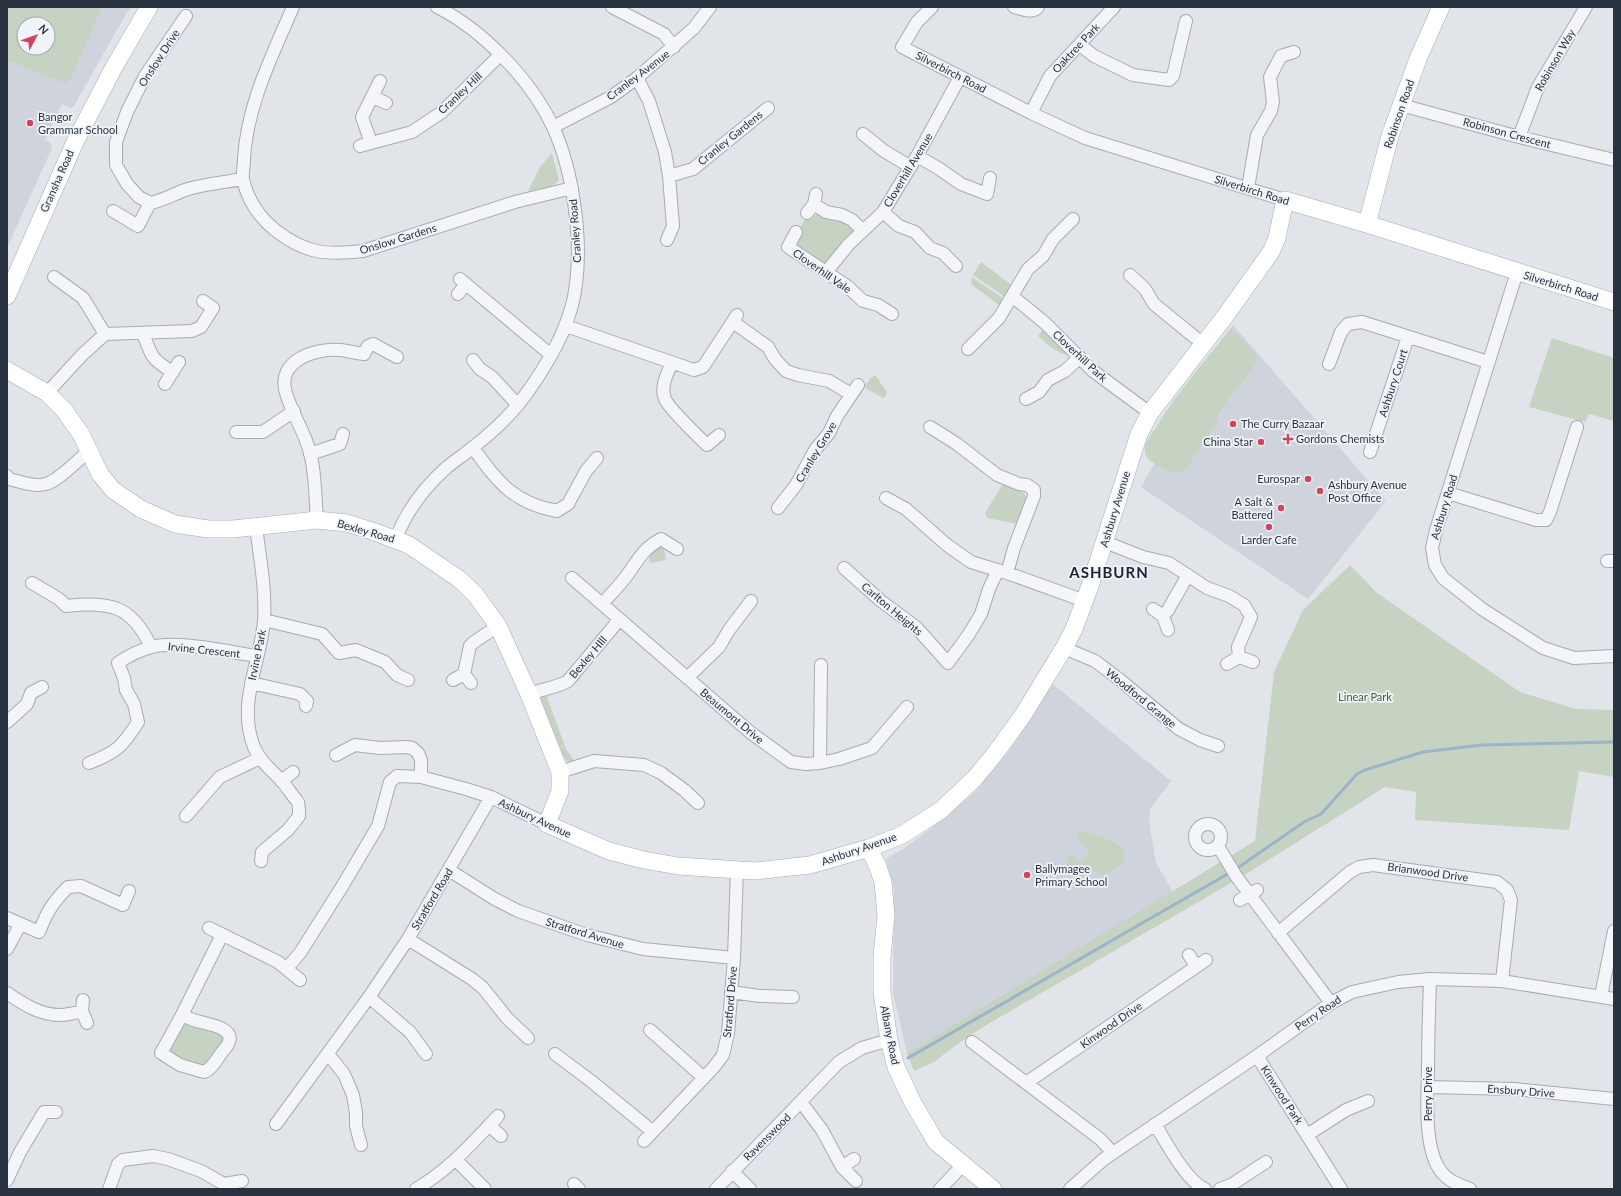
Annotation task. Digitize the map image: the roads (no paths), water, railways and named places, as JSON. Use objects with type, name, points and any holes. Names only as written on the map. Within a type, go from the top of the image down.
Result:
[{"type":"street","name":"Gransha Road","points":[[7,296],[67,158],[114,67],[149,7]]},
{"type":"street","name":"Onslow Gardens","points":[[293,7],[260,84],[247,131],[243,179],[251,203],[268,224],[290,242],[313,251],[337,254],[363,251],[515,202],[572,188]]},
{"type":"street","name":"Cranley Road","points":[[396,539],[412,507],[425,489],[447,467],[493,431],[530,390],[566,326],[576,285],[578,256],[572,188],[553,128],[540,104],[524,82],[500,55],[475,31],[437,7]]},
{"type":"street","points":[[612,7],[664,34],[674,47]]},
{"type":"street","name":"Cranley Avenue","points":[[553,128],[611,97],[637,78],[694,28],[710,7]]},
{"type":"street","name":"Silverbirch Road","points":[[932,7],[917,22],[902,46],[1032,113],[1101,144],[1367,224],[1614,302]]},
{"type":"street","points":[[1014,7],[1032,11],[1036,10],[1038,7]]},
{"type":"street","name":"Oaktree Park","points":[[1032,113],[1050,76],[1114,7]]},
{"type":"street","name":"Robinson Road","points":[[1367,224],[1390,136],[1418,59],[1441,7]]},
{"type":"street","name":"Robinson Way","points":[[1519,137],[1538,87],[1586,7]]},
{"type":"street","name":"Onslow Drive","points":[[150,203],[140,197],[127,184],[116,165],[116,142],[127,112],[145,76],[186,16]]},
{"type":"street","points":[[1080,45],[1094,56],[1133,75],[1169,80],[1173,76],[1186,21]]},
{"type":"street","points":[[1248,188],[1257,135],[1271,111],[1273,102],[1270,77],[1281,56],[1294,52]]},
{"type":"street","name":"Cranley Hill","points":[[360,146],[412,132],[442,112],[500,55]]},
{"type":"street","name":"Cloverhill Avenue","points":[[827,271],[849,244],[883,212],[911,167],[960,77]]},
{"type":"street","points":[[637,78],[649,101],[665,152],[669,176],[673,226],[667,240]]},
{"type":"street","points":[[372,143],[362,117],[380,81]]},
{"type":"street","points":[[373,97],[386,103]]},
{"type":"street","name":"Robinson Crescent","points":[[1401,105],[1519,137],[1614,160]]},
{"type":"street","name":"Cranley Gardens","points":[[669,176],[693,169],[768,108]]},
{"type":"street","points":[[863,134],[884,151],[911,167]]},
{"type":"street","points":[[917,156],[961,184],[987,194],[990,178]]},
{"type":"street","points":[[114,211],[138,226],[150,203],[159,202],[173,194],[189,189],[243,179]]},
{"type":"street","name":"Ashbury Avenue","points":[[287,968],[300,953],[378,826],[390,782],[397,776],[421,778],[466,789],[491,798],[609,851],[644,860],[678,866],[755,871],[810,865],[869,848],[902,835],[941,810],[975,778],[1023,715],[1064,648],[1074,629],[1085,602],[1139,434],[1150,413],[1271,252],[1277,238],[1285,200]]},
{"type":"street","points":[[812,204],[826,212],[842,215],[852,220],[863,231]]},
{"type":"street","points":[[883,212],[899,226],[915,232],[930,248],[943,254],[956,266]]},
{"type":"street","points":[[968,349],[999,318],[1028,269],[1043,256],[1053,239],[1073,219]]},
{"type":"street","name":"Cloverhill Vale","points":[[796,232],[788,247],[827,271],[847,286],[863,301],[878,305],[892,314]]},
{"type":"street","name":"Ashbury Road","points":[[1517,272],[1436,530],[1432,548],[1435,565],[1443,578],[1482,609],[1543,648],[1574,658],[1614,656]]},
{"type":"street","points":[[1130,275],[1145,289],[1154,304],[1203,344]]},
{"type":"street","points":[[54,277],[83,298],[106,334]]},
{"type":"street","points":[[458,294],[463,281],[551,355]]},
{"type":"street","name":"Cloverhill Park","points":[[1012,296],[1045,323],[1093,371],[1150,413]]},
{"type":"street","points":[[47,393],[82,355],[106,334],[143,334],[192,331],[201,327],[213,308],[202,301]]},
{"type":"street","name":"Cranley Grove","points":[[566,326],[694,370],[703,367],[735,319],[768,347],[775,359],[786,371],[798,376],[829,381],[854,390],[829,433],[815,450],[796,485],[778,508]]},
{"type":"street","name":"Ashbury Court","points":[[1329,364],[1341,332],[1348,324],[1362,322],[1488,362]]},
{"type":"street","points":[[143,334],[151,355],[159,364],[176,367],[165,384]]},
{"type":"street","name":"Ashbury Court","points":[[1370,452],[1408,337]]},
{"type":"street","points":[[317,520],[310,454],[286,394],[283,380],[289,368],[298,359],[314,352],[339,350],[364,354],[368,346],[374,344],[397,357]]},
{"type":"street","points":[[1026,399],[1039,392],[1048,380],[1065,371],[1080,357]]},
{"type":"street","points":[[473,360],[480,369],[492,377],[518,405]]},
{"type":"street","points":[[672,363],[664,382],[665,399],[672,409],[707,445],[718,435]]},
{"type":"street","name":"Bexley Road","points":[[7,370],[47,393],[64,410],[81,434],[100,474],[113,490],[141,510],[175,524],[191,527],[224,529],[317,520],[347,523],[396,539],[429,558],[459,579],[475,594],[498,626],[529,694],[560,772],[560,791],[547,824]]},
{"type":"street","points":[[236,432],[263,432],[294,411]]},
{"type":"street","name":"Carlton Heights","points":[[844,568],[880,601],[916,627],[948,663],[969,634],[981,614],[989,589],[1002,572],[1014,548],[1034,496],[1034,490],[1027,485],[1019,484],[997,475],[957,444],[930,427]]},
{"type":"street","points":[[1448,493],[1536,520],[1546,520],[1550,512],[1577,427]]},
{"type":"street","points":[[310,454],[340,444],[343,434]]},
{"type":"street","points":[[473,448],[494,476],[516,497],[542,508],[557,511],[568,504],[586,471],[597,458]]},
{"type":"street","points":[[7,476],[9,479],[29,484],[47,484],[63,473],[89,451]]},
{"type":"street","points":[[886,498],[906,509],[947,545],[971,562],[1085,602]]},
{"type":"street","name":"Irvine Park","points":[[256,527],[264,595],[264,620],[261,641],[250,683],[248,716],[249,730],[254,747],[260,758],[298,802],[300,809],[298,816],[288,830],[262,852],[261,861]]},
{"type":"street","points":[[602,604],[626,577],[641,553],[653,543],[661,539],[677,549]]},
{"type":"street","points":[[1105,542],[1143,557],[1170,563],[1207,588],[1234,599],[1244,605],[1251,617],[1238,647],[1239,657]]},
{"type":"street","points":[[1168,630],[1158,612],[1168,610],[1188,575]]},
{"type":"street","name":"Beaumont Drive","points":[[572,578],[751,733],[791,762],[806,764],[820,763],[839,759],[872,748],[907,707]]},
{"type":"street","points":[[32,583],[59,599],[66,606],[102,604],[126,613],[140,627],[151,647]]},
{"type":"street","points":[[687,678],[719,647],[729,630],[751,601]]},
{"type":"street","points":[[264,620],[322,634],[339,653],[356,650],[384,662],[396,675],[408,680]]},
{"type":"street","name":"Bexley HIll","points":[[529,694],[562,685],[568,681],[619,620]]},
{"type":"street","points":[[453,680],[468,678],[470,646],[498,626]]},
{"type":"street","name":"Irvine Crescent","points":[[89,763],[109,755],[125,742],[138,722],[134,704],[126,690],[124,678],[118,663],[128,656],[151,647],[181,645],[257,656]]},
{"type":"street","name":"Woodford Grange","points":[[1064,648],[1095,661],[1179,729],[1200,740],[1218,746]]},
{"type":"street","points":[[1227,664],[1239,657],[1253,662]]},
{"type":"street","points":[[820,763],[822,665]]},
{"type":"street","points":[[250,683],[300,694],[307,701],[306,706]]},
{"type":"street","points":[[7,722],[27,704],[30,693],[42,687]]},
{"type":"street","points":[[336,755],[355,745],[380,748],[406,746],[412,748],[418,753],[421,760],[421,778]]},
{"type":"street","points":[[186,816],[220,777],[260,758]]},
{"type":"street","points":[[560,772],[594,761],[644,765],[661,773],[684,790],[698,803]]},
{"type":"street","points":[[281,782],[293,772]]},
{"type":"street","name":"Stratford Road","points":[[276,1124],[369,997],[408,939],[491,798]]},
{"type":"street","points":[[1218,846],[1249,895],[1331,1002]]},
{"type":"street","name":"Albany Road","points":[[869,848],[883,882],[886,914],[882,957],[882,992],[889,1040],[896,1067],[913,1103],[936,1142],[993,1189]]},
{"type":"street","name":"Brianwood Drive","points":[[1278,933],[1350,872],[1359,867],[1373,865],[1497,882],[1507,890],[1511,900],[1502,981]]},
{"type":"street","name":"Stratford Drive","points":[[644,1141],[704,1078],[723,1055],[728,1034],[734,958],[737,869]]},
{"type":"street","name":"Stratford Avenue","points":[[449,870],[493,898],[518,911],[587,935],[644,949],[734,958]]},
{"type":"street","points":[[7,918],[39,932],[55,899],[68,887],[81,886],[123,905],[129,891]]},
{"type":"street","points":[[7,949],[20,924]]},
{"type":"street","points":[[209,928],[278,962],[300,980]]},
{"type":"street","points":[[1601,996],[1614,930]]},
{"type":"street","points":[[182,1016],[218,1027],[229,1036],[230,1042],[208,1070],[204,1072],[198,1072],[180,1065],[161,1053],[182,1016],[222,935]]},
{"type":"street","points":[[408,939],[472,979],[483,988],[507,1018],[528,1038]]},
{"type":"street","name":"Kinwood Drive","points":[[1026,1083],[1201,963],[1189,955]]},
{"type":"street","name":"Perry Road","points":[[1070,1189],[1104,1159],[1257,1056],[1331,1002],[1352,992],[1374,986],[1430,979],[1502,981],[1614,999]]},
{"type":"street","name":"Perry Drive","points":[[1430,979],[1428,1125],[1434,1158],[1447,1178],[1458,1185],[1470,1189]]},
{"type":"street","points":[[731,992],[760,996],[793,997]]},
{"type":"street","points":[[7,993],[29,1008],[41,1012],[60,1015],[84,1011]]},
{"type":"street","points":[[369,997],[410,1032],[426,1054]]},
{"type":"street","points":[[650,1030],[704,1078]]},
{"type":"street","name":"Ravenswood","points":[[716,1189],[839,1062],[862,1048],[889,1040]]},
{"type":"street","points":[[972,1042],[1100,1139],[1113,1153]]},
{"type":"street","points":[[328,1054],[344,1074],[353,1095],[356,1113],[356,1126],[361,1144]]},
{"type":"street","points":[[556,1054],[591,1080],[652,1131]]},
{"type":"street","name":"Kinwood Park","points":[[1257,1056],[1341,1189]]},
{"type":"street","name":"Ensbury Drive","points":[[1428,1087],[1514,1089],[1614,1099]]},
{"type":"street","name":"Kinwood Park","points":[[1307,1134],[1346,1110],[1368,1101]]},
{"type":"street","points":[[801,1102],[822,1130],[842,1167],[856,1181]]},
{"type":"street","points":[[7,1180],[20,1152],[44,1112],[56,1112]]},
{"type":"street","points":[[416,1189],[433,1180],[456,1160],[498,1116]]},
{"type":"street","points":[[1155,1124],[1189,1178],[1199,1187],[1205,1189]]},
{"type":"street","points":[[489,1125],[501,1136]]},
{"type":"street","points":[[109,1189],[118,1164],[123,1160],[153,1156],[168,1159],[201,1171],[224,1184],[242,1181]]},
{"type":"street","points":[[842,1167],[854,1159]]},
{"type":"street","points":[[456,1160],[485,1189]]},
{"type":"street","points":[[1220,1189],[1231,1185],[1266,1162]]},
{"type":"street","points":[[940,1189],[963,1165]]},
{"type":"street","points":[[732,1171],[750,1189]]},
{"type":"waterway","points":[[1236,869],[1304,822],[1321,814],[1357,774],[1365,770],[1423,752],[1482,745],[1614,742]]},
{"type":"waterway","points":[[908,1058],[1231,872]]},
{"type":"place","name":"Bangor Grammar School","points":[[30,123]]},
{"type":"place","name":"The Curry Bazaar","points":[[1233,424]]},
{"type":"place","name":"Gordons Chemists","points":[[1288,439]]},
{"type":"place","name":"China Star","points":[[1261,442]]},
{"type":"place","name":"Eurospar","points":[[1308,479]]},
{"type":"place","name":"Ashbury Avenue Post Office","points":[[1320,491]]},
{"type":"place","name":"A Salt & Battered","points":[[1281,508]]},
{"type":"place","name":"Larder Cafe","points":[[1269,527]]},
{"type":"place","name":"Ballymagee Primary School","points":[[1027,875]]},
{"type":"district","name":"ASHBURN","points":[[1109,573]]},
{"type":"park label","name":"Linear Park","points":[[1365,697]]}]
